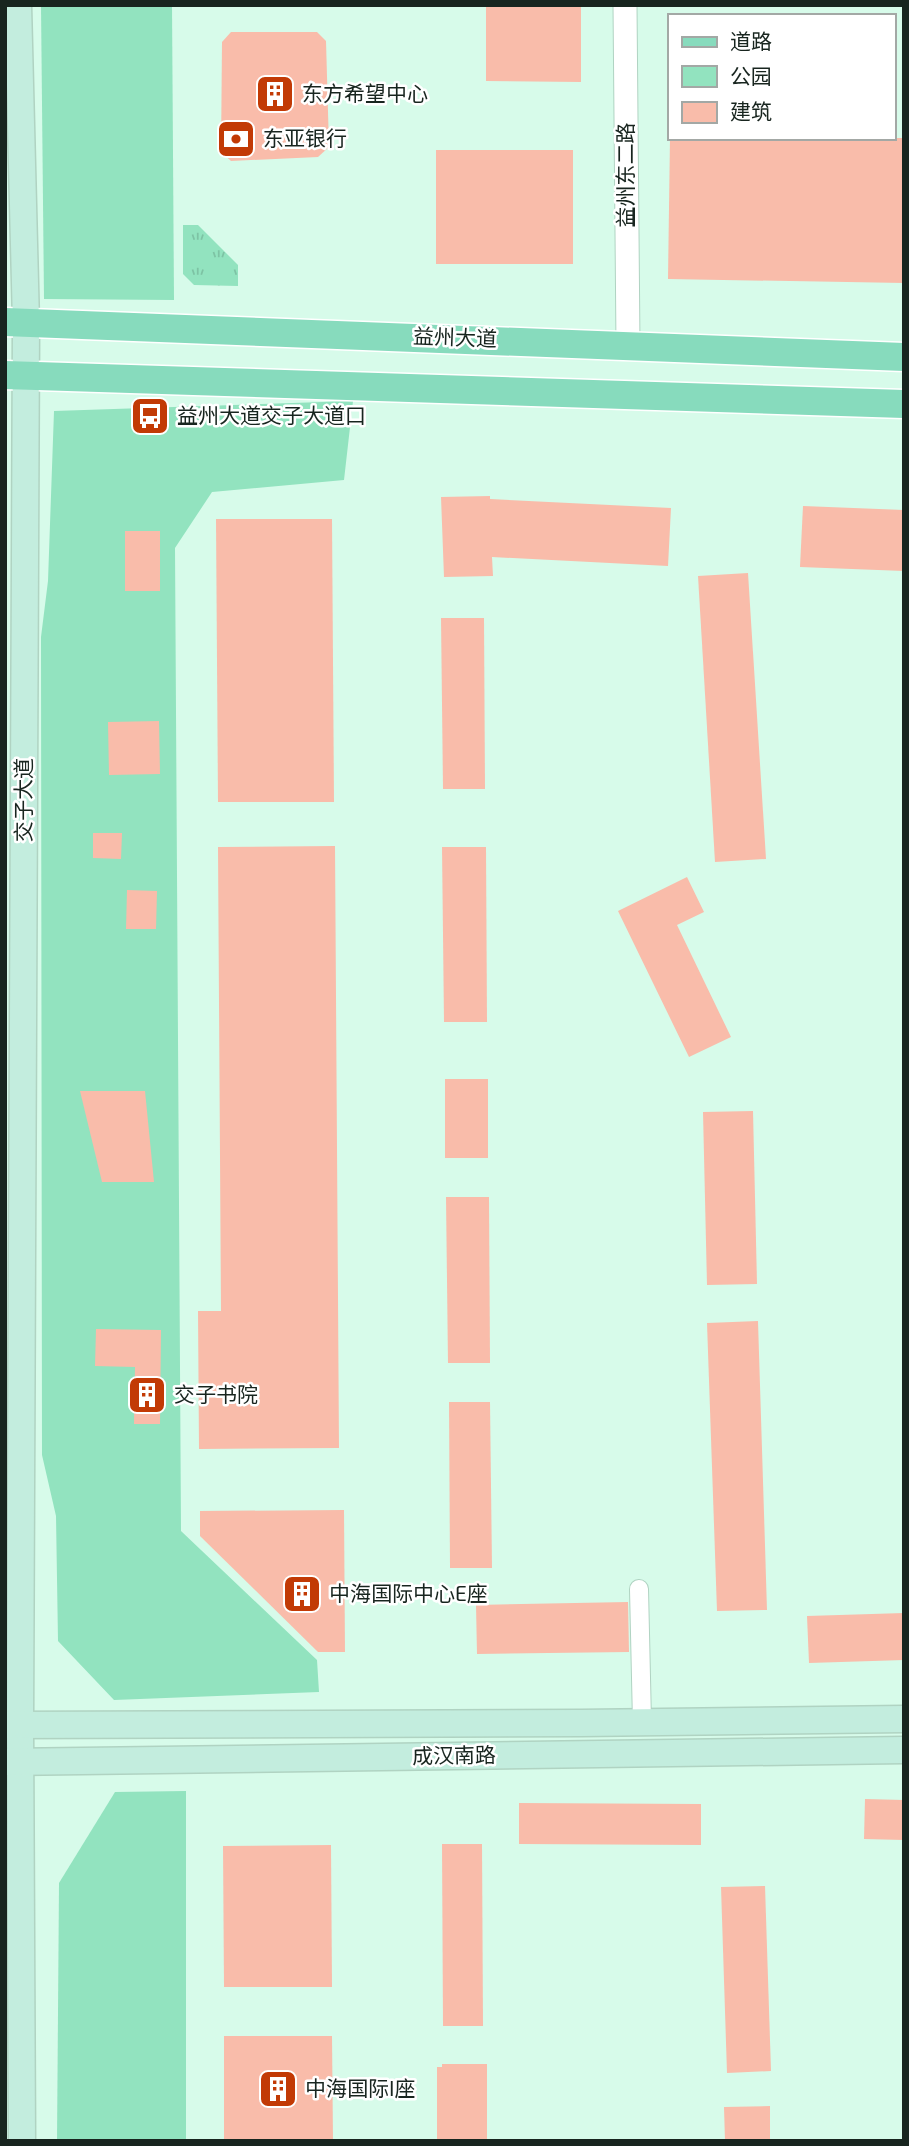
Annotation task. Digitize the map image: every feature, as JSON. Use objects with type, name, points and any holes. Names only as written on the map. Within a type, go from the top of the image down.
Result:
[{"type":"main road","name":"交子大道","points":[[18,5],[13,1761],[22,2141]]},
{"type":"main road","name":"益州大道","points":[[16,322],[904,357]]},
{"type":"main road","points":[[15,375],[904,404]]},
{"type":"main road","name":"成汉南路","points":[[13,1725],[904,1718]]},
{"type":"main road","name":"成汉南路","points":[[13,1761],[904,1750]]},
{"type":"street","name":"益州东二路","points":[[625,5],[628,345]]},
{"type":"street","points":[[639,1589],[642,1722]]},
{"type":"green space","points":[[41,5],[172,5],[174,300],[44,299]]},
{"type":"green space","points":[[183,225],[198,225],[238,265],[238,286],[194,285],[183,274]]},
{"type":"green space","points":[[353,401],[344,480],[212,492],[175,548],[181,1531],[317,1660],[319,1692],[114,1700],[58,1641],[56,1516],[42,1455],[41,637],[48,581],[54,411]]},
{"type":"green space","points":[[186,1791],[186,2141],[57,2141],[59,1883],[115,1792]]},
{"type":"building","points":[[486,5],[581,5],[581,82],[486,81]]},
{"type":"building","name":"东方希望中心","points":[[231,32],[317,32],[326,41],[329,147],[318,157],[231,161],[221,152],[222,42]]},
{"type":"building","points":[[904,138],[904,283],[668,279],[670,140]]},
{"type":"building","points":[[436,150],[573,150],[573,264],[436,264]]},
{"type":"building","points":[[490,496],[490,499],[671,508],[668,566],[492,557],[493,576],[444,577],[441,497]]},
{"type":"building","points":[[803,506],[904,510],[904,571],[800,567]]},
{"type":"building","points":[[216,519],[332,519],[334,802],[218,802]]},
{"type":"building","points":[[125,531],[160,531],[160,591],[125,591]]},
{"type":"building","points":[[748,573],[766,859],[715,862],[698,576]]},
{"type":"building","points":[[441,618],[484,618],[485,789],[443,789]]},
{"type":"building","points":[[159,721],[160,774],[109,775],[108,722]]},
{"type":"building","points":[[93,833],[122,833],[121,859],[93,858]]},
{"type":"building","points":[[335,846],[339,1448],[199,1449],[198,1311],[221,1311],[218,847]]},
{"type":"building","points":[[442,847],[486,847],[487,1022],[444,1022]]},
{"type":"building","points":[[687,877],[704,912],[677,925],[731,1037],[689,1057],[618,911]]},
{"type":"building","points":[[127,890],[157,891],[156,929],[126,929]]},
{"type":"building","points":[[445,1079],[488,1079],[488,1158],[445,1158]]},
{"type":"building","points":[[80,1091],[145,1091],[154,1182],[102,1182]]},
{"type":"building","points":[[753,1111],[757,1284],[707,1285],[703,1112]]},
{"type":"building","points":[[446,1197],[489,1197],[490,1363],[448,1363]]},
{"type":"building","points":[[758,1321],[767,1610],[717,1611],[707,1323]]},
{"type":"building","name":"交子书院","points":[[96,1329],[161,1330],[160,1424],[134,1424],[135,1367],[95,1366]]},
{"type":"building","points":[[449,1402],[490,1402],[492,1568],[450,1568]]},
{"type":"building","name":"中海国际中心E座","points":[[344,1510],[345,1652],[318,1652],[200,1536],[200,1511]]},
{"type":"building","points":[[628,1602],[629,1652],[477,1654],[476,1605]]},
{"type":"building","points":[[904,1613],[904,1660],[809,1663],[807,1616]]},
{"type":"building","points":[[865,1799],[904,1800],[904,1840],[864,1839]]},
{"type":"building","points":[[519,1803],[701,1804],[701,1845],[519,1844]]},
{"type":"building","points":[[442,1844],[482,1844],[483,2026],[443,2026]]},
{"type":"building","points":[[331,1845],[332,1987],[224,1987],[223,1846]]},
{"type":"building","points":[[765,1886],[771,2071],[727,2073],[721,1887]]},
{"type":"building","name":"中海国际I座","points":[[224,2036],[332,2036],[333,2141],[224,2141]]},
{"type":"building","points":[[442,2064],[487,2064],[487,2141],[437,2141],[437,2067],[442,2067]]},
{"type":"building","points":[[770,2106],[770,2141],[725,2141],[724,2107]]},
{"type":"place","name":"东方希望中心","points":[[275,94]]},
{"type":"place","name":"东亚银行","points":[[236,139]]},
{"type":"place","name":"益州大道交子大道口","points":[[150,416]]},
{"type":"place","name":"交子书院","points":[[147,1395]]},
{"type":"place","name":"中海国际中心E座","points":[[302,1594]]},
{"type":"place","name":"中海国际I座","points":[[278,2089]]}]
